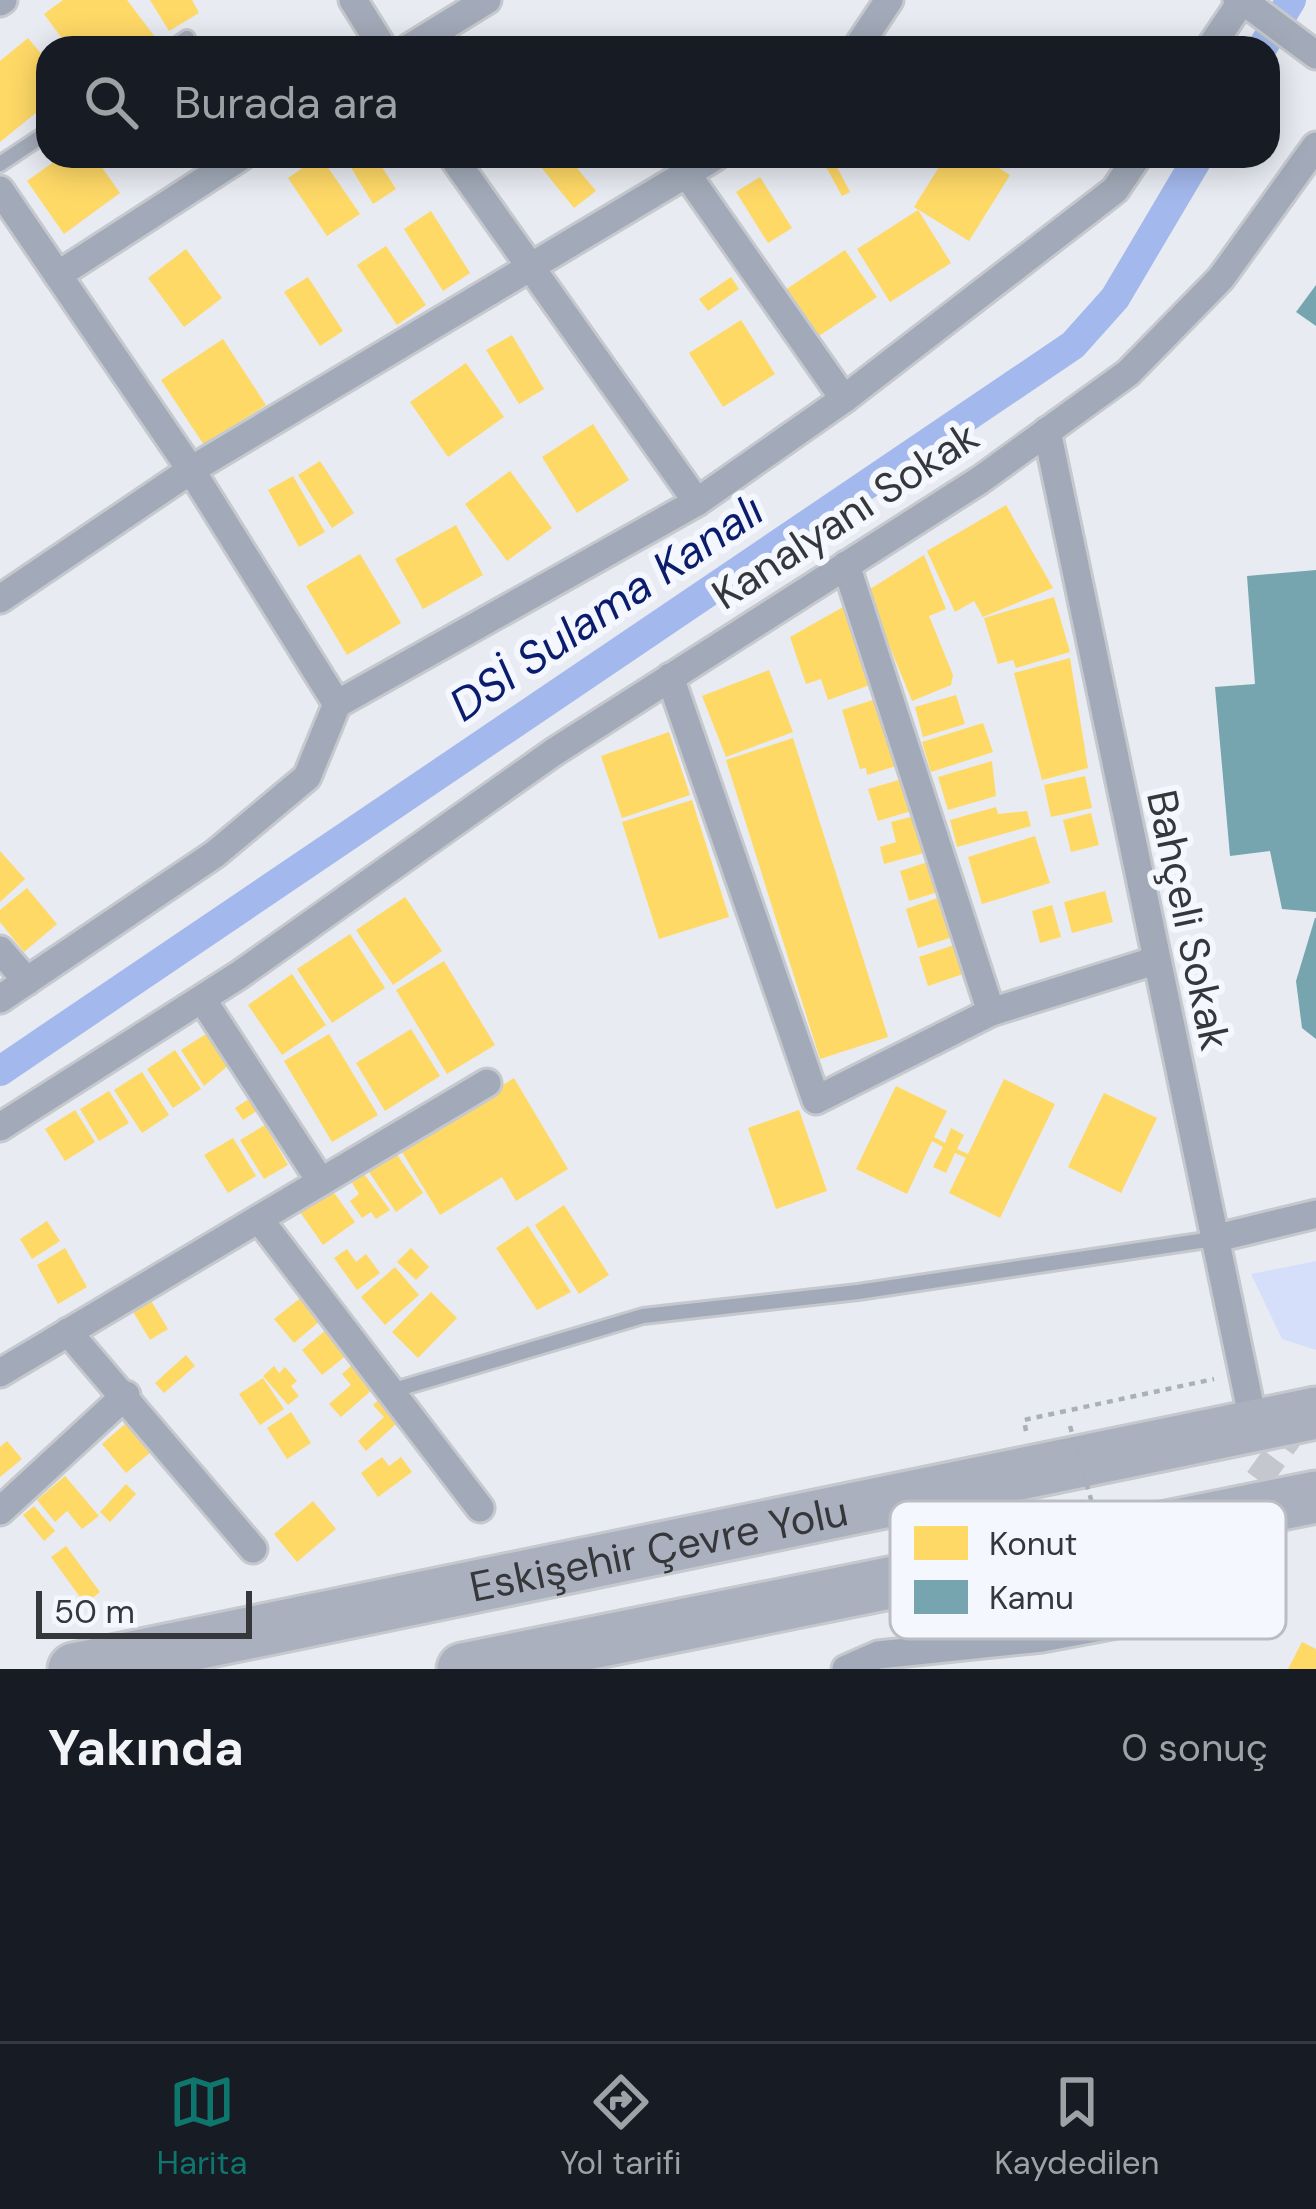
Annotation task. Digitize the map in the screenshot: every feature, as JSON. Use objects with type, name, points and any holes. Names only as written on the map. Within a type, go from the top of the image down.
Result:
[{"type":"highway","name":"Eskişehir Çevre Yolu","points":[[898,1501],[1316,1413]]},
{"type":"highway","name":"Eskişehir Çevre Yolu","points":[[1286,1503],[1316,1497]]},
{"type":"highway","name":"Eskişehir Çevre Yolu","points":[[74,1669],[890,1503]]},
{"type":"highway","name":"Eskişehir Çevre Yolu","points":[[463,1669],[890,1583]]},
{"type":"street","points":[[353,0],[376,36]]},
{"type":"street","points":[[429,36],[488,0]]},
{"type":"street","points":[[865,36],[889,0]]},
{"type":"street","points":[[1220,36],[1246,5],[1316,55]]},
{"type":"street","name":"Kanalyanı Sokak","points":[[0,1127],[202,999],[554,752],[846,566],[1128,373],[1221,278],[1316,146]]},
{"type":"street","points":[[58,275],[223,168]]},
{"type":"street","points":[[460,168],[697,502]]},
{"type":"street","points":[[0,599],[191,470],[695,168]]},
{"type":"street","points":[[0,999],[214,854],[307,777],[337,704],[697,502],[844,399],[1115,190],[1130,168]]},
{"type":"street","points":[[686,173],[844,399]]},
{"type":"street","points":[[0,190],[191,470],[337,704]]},
{"type":"street","name":"Bahçeli Sokak","points":[[1047,431],[1254,1425]]},
{"type":"street","points":[[846,566],[991,1012]]},
{"type":"street","points":[[670,677],[816,1100],[991,1012],[1154,961]]},
{"type":"street","points":[[0,950],[27,981]]},
{"type":"street","points":[[202,999],[321,1181]]},
{"type":"street","points":[[0,1373],[487,1083]]},
{"type":"street","points":[[1213,1238],[1316,1214]]},
{"type":"street","points":[[259,1219],[480,1508]]},
{"type":"street","points":[[68,1332],[253,1549]]},
{"type":"street","points":[[0,1511],[126,1395]]},
{"type":"street","points":[[846,1669],[878,1654],[1032,1639]]},
{"type":"lane","points":[[0,164],[36,140]]},
{"type":"lane","points":[[391,1391],[644,1316],[858,1292],[1213,1238]]},
{"type":"path","points":[[1035,1473],[1024,1420],[1243,1372]]},
{"type":"path","points":[[1070,1426],[1091,1501]]},
{"type":"shaded area","points":[[1316,1261],[1316,1350],[1282,1339],[1251,1274]]},
{"type":"building: Konut","points":[[63,0],[127,0],[154,36],[60,36],[44,14]]},
{"type":"building: Konut","points":[[150,0],[192,0],[199,13],[169,31]]},
{"type":"building: Konut","points":[[28,38],[36,48],[36,113],[0,142],[0,61]]},
{"type":"building: Konut","points":[[45,168],[102,168],[120,193],[64,234],[27,181]]},
{"type":"building: Konut","points":[[303,168],[328,168],[360,214],[327,236],[288,178]]},
{"type":"building: Konut","points":[[351,168],[383,168],[396,189],[373,204]]},
{"type":"building: Konut","points":[[542,168],[577,168],[596,191],[574,208]]},
{"type":"building: Konut","points":[[827,168],[837,168],[850,192],[842,196]]},
{"type":"building: Konut","points":[[938,168],[999,168],[1010,175],[969,241],[914,207]]},
{"type":"building: Konut","points":[[760,177],[792,228],[768,243],[736,192]]},
{"type":"building: Konut","points":[[918,210],[951,263],[890,302],[857,249]]},
{"type":"building: Konut","points":[[431,211],[470,273],[443,291],[404,229]]},
{"type":"building: Konut","points":[[386,246],[426,305],[397,325],[357,265]]},
{"type":"building: Konut","points":[[186,249],[222,298],[184,327],[148,278]]},
{"type":"building: Konut","points":[[845,250],[877,297],[810,342],[779,294]]},
{"type":"building: Konut","points":[[308,277],[343,331],[320,346],[284,292]]},
{"type":"building: Konut","points":[[731,277],[739,289],[708,311],[699,299]]},
{"type":"building: Konut","points":[[741,320],[775,374],[723,407],[689,353]]},
{"type":"building: Konut","points":[[512,335],[544,389],[519,404],[486,350]]},
{"type":"building: Konut","points":[[223,339],[266,405],[204,445],[161,380]]},
{"type":"building: Konut","points":[[466,363],[504,417],[448,457],[410,402]]},
{"type":"building: Konut","points":[[593,424],[629,480],[577,513],[542,457]]},
{"type":"building: Konut","points":[[320,461],[354,513],[332,528],[298,475]]},
{"type":"building: Konut","points":[[510,471],[552,528],[507,561],[465,504]]},
{"type":"building: Konut","points":[[293,476],[325,532],[299,547],[268,490]]},
{"type":"building: Konut","points":[[1006,505],[1053,588],[983,617],[974,601],[955,612],[927,551]]},
{"type":"building: Konut","points":[[456,525],[483,575],[423,609],[395,559]]},
{"type":"building: Konut","points":[[360,554],[401,623],[347,655],[306,586]]},
{"type":"building: Konut","points":[[924,555],[946,609],[929,616],[953,675],[951,685],[912,701],[867,591]]},
{"type":"building: Konut","points":[[1054,597],[1070,652],[1016,668],[1013,660],[998,664],[984,618]]},
{"type":"building: Konut","points":[[843,607],[870,685],[828,700],[821,679],[806,684],[790,637]]},
{"type":"building: Konut","points":[[1070,658],[1088,768],[1042,780],[1014,673]]},
{"type":"building: Konut","points":[[769,670],[793,732],[726,757],[702,696]]},
{"type":"building: Konut","points":[[956,695],[965,724],[923,737],[915,707]]},
{"type":"building: Konut","points":[[876,699],[896,766],[867,775],[866,768],[860,769],[842,710]]},
{"type":"building: Konut","points":[[983,723],[993,752],[931,772],[922,742]]},
{"type":"building: Konut","points":[[669,732],[690,795],[622,818],[601,756]]},
{"type":"building: Konut","points":[[793,738],[888,1037],[820,1059],[726,760]]},
{"type":"building: Konut","points":[[992,761],[996,796],[948,810],[938,777]]},
{"type":"building: Konut","points":[[1085,776],[1092,808],[1051,817],[1044,785]]},
{"type":"building: Konut","points":[[902,779],[911,811],[878,821],[868,789]]},
{"type":"building: Konut","points":[[692,800],[729,917],[659,939],[622,822]]},
{"type":"building: Konut","points":[[996,807],[998,814],[1027,811],[1031,826],[957,847],[950,820]]},
{"type":"building: Konut","points":[[1091,813],[1099,845],[1071,852],[1063,820]]},
{"type":"building: Konut","points":[[914,816],[924,853],[884,864],[880,847],[896,842],[891,822]]},
{"type":"building: Konut","points":[[1035,836],[1050,883],[982,904],[968,857]]},
{"type":"building: Konut","points":[[0,851],[25,879],[0,902]]},
{"type":"building: Konut","points":[[928,862],[938,892],[909,901],[900,871]]},
{"type":"building: Konut","points":[[27,888],[57,924],[24,952],[0,922],[0,910]]},
{"type":"building: Konut","points":[[1105,891],[1113,922],[1072,933],[1064,902]]},
{"type":"building: Konut","points":[[405,897],[442,951],[393,985],[356,930]]},
{"type":"building: Konut","points":[[940,897],[953,937],[918,948],[906,909]]},
{"type":"building: Konut","points":[[1052,905],[1061,937],[1040,943],[1032,911]]},
{"type":"building: Konut","points":[[350,934],[385,988],[332,1023],[297,969]]},
{"type":"building: Konut","points":[[957,944],[966,973],[928,986],[919,957]]},
{"type":"building: Konut","points":[[444,961],[495,1045],[447,1074],[396,990]]},
{"type":"building: Konut","points":[[292,974],[326,1025],[282,1055],[248,1005]]},
{"type":"building: Konut","points":[[411,1029],[440,1076],[385,1111],[356,1063]]},
{"type":"building: Konut","points":[[209,1032],[229,1065],[204,1086],[181,1050]]},
{"type":"building: Konut","points":[[329,1034],[378,1115],[332,1142],[284,1061]]},
{"type":"building: Konut","points":[[175,1050],[201,1089],[173,1108],[147,1069]]},
{"type":"building: Konut","points":[[142,1072],[169,1115],[142,1133],[114,1090]]},
{"type":"building: Konut","points":[[514,1078],[568,1169],[516,1201],[502,1177],[440,1215],[399,1147]]},
{"type":"building: Konut","points":[[1004,1079],[1055,1104],[1000,1218],[949,1193],[966,1158],[955,1153],[946,1173],[933,1167],[943,1147],[932,1141],[907,1194],[856,1169],[896,1086],[947,1111],[934,1137],[945,1143],[951,1128],[964,1135],[957,1149],[968,1154]]},
{"type":"building: Konut","points":[[109,1091],[129,1123],[99,1141],[80,1109]]},
{"type":"building: Konut","points":[[1104,1093],[1157,1118],[1121,1193],[1068,1167]]},
{"type":"building: Konut","points":[[252,1097],[260,1109],[243,1120],[235,1108]]},
{"type":"building: Konut","points":[[75,1110],[95,1142],[65,1161],[45,1129]]},
{"type":"building: Konut","points":[[799,1110],[827,1191],[776,1209],[748,1128]]},
{"type":"building: Konut","points":[[265,1125],[288,1165],[264,1179],[240,1140]]},
{"type":"building: Konut","points":[[233,1138],[256,1176],[228,1193],[204,1155]]},
{"type":"building: Konut","points":[[394,1150],[423,1193],[396,1212],[367,1169]]},
{"type":"building: Konut","points":[[364,1174],[390,1210],[376,1219],[371,1212],[362,1218],[350,1201],[359,1194],[352,1183]]},
{"type":"building: Konut","points":[[332,1190],[355,1222],[323,1245],[300,1212]]},
{"type":"building: Konut","points":[[564,1205],[609,1275],[579,1294],[535,1225]]},
{"type":"building: Konut","points":[[47,1221],[60,1241],[32,1259],[20,1239]]},
{"type":"building: Konut","points":[[528,1226],[571,1292],[537,1310],[496,1248]]},
{"type":"building: Konut","points":[[65,1248],[87,1287],[58,1304],[37,1265]]},
{"type":"building: Konut","points":[[411,1248],[429,1267],[416,1280],[397,1262]]},
{"type":"building: Konut","points":[[347,1249],[356,1262],[366,1254],[380,1273],[357,1290],[334,1258]]},
{"type":"building: Konut","points":[[395,1267],[419,1295],[385,1325],[361,1297]]},
{"type":"building: Konut","points":[[308,1292],[327,1315],[294,1343],[274,1319]]},
{"type":"building: Konut","points":[[431,1292],[457,1318],[418,1358],[392,1332]]},
{"type":"building: Konut","points":[[150,1299],[168,1329],[150,1340],[132,1310]]},
{"type":"building: Konut","points":[[333,1324],[353,1350],[322,1375],[302,1350]]},
{"type":"building: Konut","points":[[186,1355],[195,1366],[164,1393],[155,1383]]},
{"type":"building: Konut","points":[[359,1359],[380,1383],[341,1417],[329,1404],[351,1385],[342,1374]]},
{"type":"building: Konut","points":[[274,1366],[279,1373],[285,1367],[297,1381],[291,1386],[299,1396],[288,1405],[263,1376]]},
{"type":"building: Konut","points":[[263,1378],[284,1409],[260,1425],[239,1394]]},
{"type":"building: Konut","points":[[385,1394],[405,1416],[366,1451],[358,1441],[384,1417],[373,1405]]},
{"type":"building: Konut","points":[[291,1412],[311,1443],[287,1459],[267,1428]]},
{"type":"building: Konut","points":[[132,1418],[157,1447],[126,1473],[102,1444]]},
{"type":"building: Konut","points":[[7,1441],[22,1459],[0,1477],[0,1447]]},
{"type":"building: Konut","points":[[382,1457],[389,1466],[401,1457],[412,1472],[378,1497],[361,1473]]},
{"type":"building: Konut","points":[[65,1476],[99,1516],[82,1529],[67,1511],[55,1522],[37,1500]]},
{"type":"building: Konut","points":[[126,1484],[136,1494],[110,1522],[100,1512]]},
{"type":"building: Konut","points":[[313,1501],[336,1529],[297,1562],[274,1534]]},
{"type":"building: Konut","points":[[34,1506],[55,1531],[44,1541],[23,1515]]},
{"type":"building: Konut","points":[[66,1546],[100,1592],[85,1604],[51,1557]]},
{"type":"building: Konut","points":[[1302,1642],[1316,1649],[1316,1669],[1288,1669]]},
{"type":"building: Kamu","points":[[1316,285],[1316,326],[1296,312]]},
{"type":"building: Kamu","points":[[1316,570],[1316,912],[1282,909],[1270,851],[1230,856],[1215,687],[1255,684],[1247,576]]},
{"type":"building: Kamu","points":[[1315,918],[1316,1039],[1302,1028],[1296,981]]},
{"type":"waterway","name":"DSİ Sulama Kanalı","points":[[1269,36],[1291,0]]},
{"type":"waterway","name":"DSİ Sulama Kanalı","points":[[0,1071],[1073,345],[1115,298],[1192,168]]},
{"type":"tunnel","points":[[1243,1501],[1303,1418]]}]
